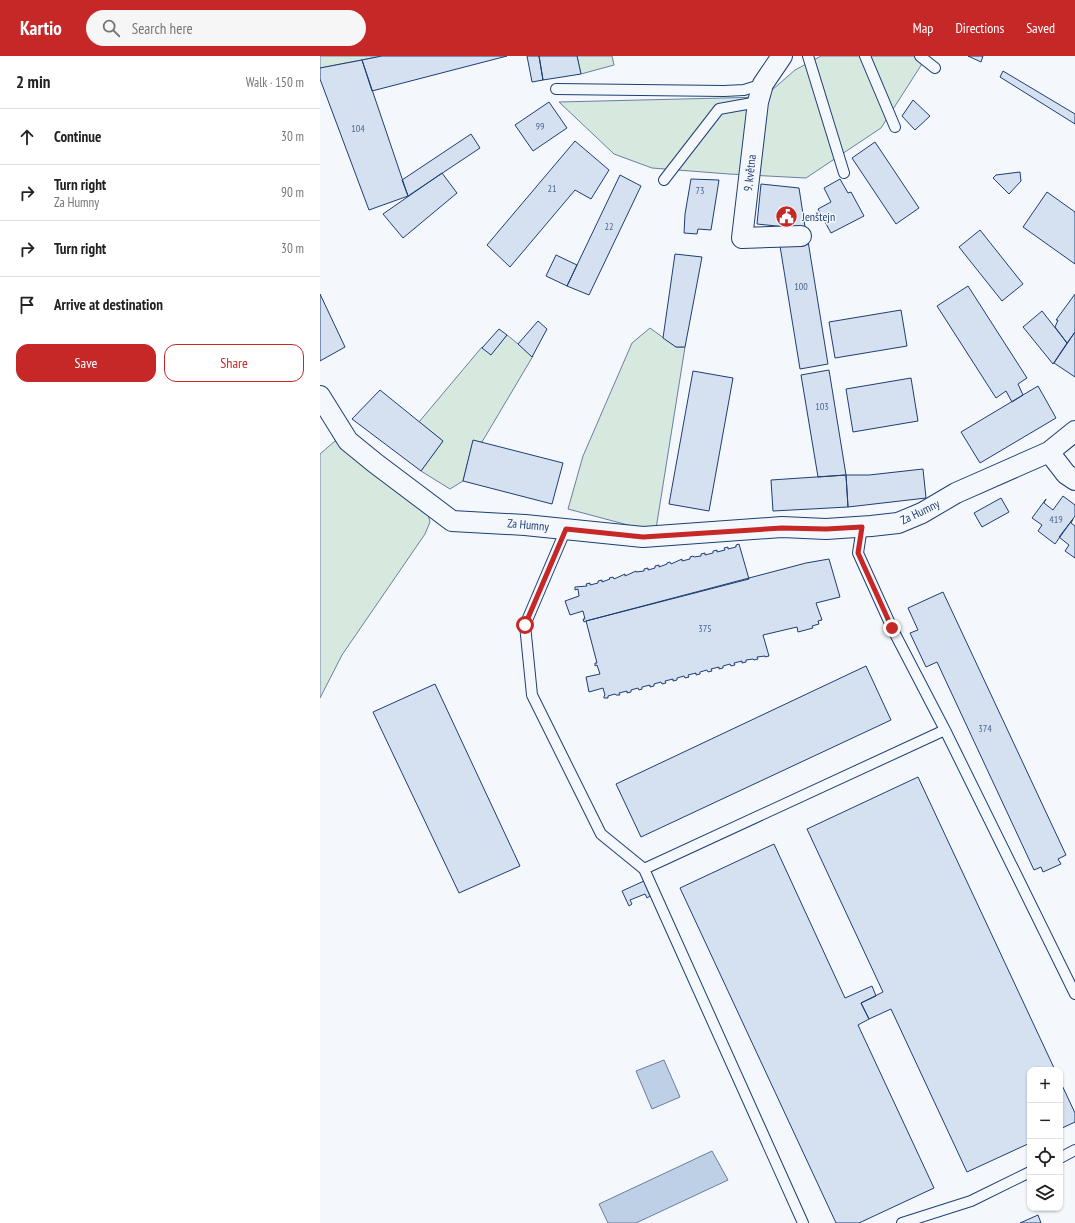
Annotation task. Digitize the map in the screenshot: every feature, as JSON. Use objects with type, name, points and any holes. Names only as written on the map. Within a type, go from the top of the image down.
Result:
[{"type":"street","name":"9. května","points":[[782,56],[760,93],[742,238],[800,236]]},
{"type":"street","name":"Za Humny","points":[[320,396],[348,441],[452,521],[525,524],[643,537],[782,528],[826,529],[898,523],[922,513],[956,493],[1049,452],[1075,431]]},
{"type":"street","points":[[1049,452],[1066,474],[1075,480]]},
{"type":"lane","points":[[808,56],[844,173]]},
{"type":"lane","points":[[865,56],[895,127]]},
{"type":"lane","points":[[920,56],[935,68]]},
{"type":"lane","points":[[556,89],[744,90],[760,93]]},
{"type":"lane","points":[[664,180],[719,109],[760,93]]},
{"type":"lane","points":[[862,527],[858,553],[892,628],[945,730],[1075,994]]},
{"type":"lane","points":[[566,529],[525,625],[532,696],[601,834],[644,869],[803,1223]]},
{"type":"lane","points":[[644,869],[945,730]]},
{"type":"lane","points":[[1063,1156],[1075,1150]]},
{"type":"lane","points":[[902,1223],[971,1201],[1027,1173]]},
{"type":"shaded area","points":[[320,56],[382,56],[320,68]]},
{"type":"shaded area","points":[[577,56],[612,56],[614,65],[581,74]]},
{"type":"shaded area","points":[[821,56],[927,56],[881,128],[806,178],[652,168],[614,154],[559,102],[764,97],[795,70]]},
{"type":"shaded area","points":[[650,328],[676,347],[685,347],[656,529],[643,529],[568,509],[583,456],[632,343]]},
{"type":"shaded area","points":[[507,335],[533,356],[482,442],[473,441],[463,481],[450,489],[421,471],[443,441],[419,422],[482,347],[491,354]]},
{"type":"shaded area","points":[[335,441],[394,489],[428,514],[430,522],[425,534],[342,655],[320,698],[320,454]]},
{"type":"water","points":[[664,1060],[680,1097],[652,1109],[636,1071]]},
{"type":"water","points":[[712,1151],[728,1180],[636,1223],[608,1223],[599,1204]]},
{"type":"building","points":[[382,56],[507,56],[372,91],[362,60]]},
{"type":"building","points":[[527,56],[539,56],[543,80],[532,82]]},
{"type":"building","points":[[539,56],[577,56],[581,74],[543,80]]},
{"type":"building","points":[[968,56],[983,56],[981,62]]},
{"type":"building","points":[[362,60],[408,196],[369,210],[320,79],[320,68]]},
{"type":"building","points":[[1003,71],[1075,114],[1075,124],[1000,77]]},
{"type":"building","points":[[913,100],[930,116],[915,130],[902,116]]},
{"type":"building","points":[[549,102],[567,128],[533,151],[515,125]]},
{"type":"building","points":[[471,134],[480,148],[408,196],[402,180]]},
{"type":"building","points":[[575,141],[609,170],[591,199],[575,190],[510,267],[487,245]]},
{"type":"building","points":[[875,142],[919,208],[896,224],[852,158]]},
{"type":"building","points":[[1020,172],[1021,181],[1009,194],[993,178],[996,175]]},
{"type":"building","points":[[442,173],[457,193],[403,238],[383,214]]},
{"type":"building","points":[[620,175],[641,186],[589,295],[567,286]]},
{"type":"building","points":[[691,179],[719,180],[711,230],[698,229],[697,234],[684,233],[685,214]]},
{"type":"building","points":[[840,179],[848,193],[851,192],[864,216],[831,233],[818,209],[831,202],[824,188]]},
{"type":"building","points":[[761,184],[799,188],[805,227],[796,228],[757,224]]},
{"type":"building","points":[[1047,192],[1075,212],[1075,264],[1023,227]]},
{"type":"building","points":[[980,230],[1023,284],[1002,301],[959,247]]},
{"type":"building","points":[[808,241],[828,364],[800,369],[780,246]]},
{"type":"building","points":[[675,254],[702,257],[685,347],[676,347],[663,338]]},
{"type":"building","points":[[556,255],[577,265],[567,286],[546,276]]},
{"type":"building","points":[[968,286],[1027,378],[1018,384],[1023,395],[1012,402],[1006,391],[996,398],[937,306]]},
{"type":"building","points":[[320,294],[345,347],[320,361]]},
{"type":"building","points":[[1075,294],[1075,332],[1067,343],[1055,327],[1058,320],[1056,320]]},
{"type":"building","points":[[901,310],[907,346],[835,358],[829,322]]},
{"type":"building","points":[[1042,311],[1067,343],[1053,364],[1023,327]]},
{"type":"building","points":[[538,321],[547,329],[532,357],[518,344]]},
{"type":"building","points":[[499,329],[507,335],[491,355],[482,348]]},
{"type":"building","points":[[1075,332],[1075,377],[1054,363]]},
{"type":"building","points":[[829,370],[846,475],[818,477],[801,375]]},
{"type":"building","points":[[693,371],[733,378],[709,511],[669,504]]},
{"type":"building","points":[[911,378],[918,421],[853,432],[846,389]]},
{"type":"building","points":[[1038,386],[1056,418],[980,463],[961,432]]},
{"type":"building","points":[[380,390],[443,441],[421,471],[352,419]]},
{"type":"building","points":[[473,440],[563,463],[552,504],[463,481]]},
{"type":"building","points":[[923,469],[926,498],[848,507],[846,475],[869,475]]},
{"type":"building","points":[[846,475],[848,507],[773,511],[771,480]]},
{"type":"building","points":[[1063,496],[1075,505],[1075,516],[1055,544],[1038,531],[1042,525],[1032,518],[1046,499],[1044,503],[1053,510]]},
{"type":"building","points":[[1001,498],[1009,512],[982,527],[974,513]]},
{"type":"building","points":[[1073,519],[1071,523],[1075,526],[1075,558],[1065,551],[1069,545],[1059,537]]},
{"type":"building","points":[[739,544],[749,579],[584,622],[583,619],[585,619],[583,611],[570,615],[565,601],[579,596],[578,589],[575,590],[575,587],[587,586],[586,584],[590,583],[590,585],[598,583],[598,581],[602,580],[602,582],[613,577],[614,579],[625,574],[625,576],[636,571],[644,571],[644,569],[648,568],[648,570],[655,568],[655,566],[659,565],[659,567],[670,562],[671,564],[682,559],[682,561],[690,559],[690,557],[693,556],[713,553],[713,551],[717,550],[717,552],[725,550],[724,548],[728,547],[728,549],[736,547],[736,545]]},
{"type":"building","points":[[829,559],[840,597],[816,603],[822,620],[818,621],[819,624],[812,626],[813,628],[798,632],[797,627],[763,635],[769,656],[757,657],[758,659],[746,660],[746,662],[742,663],[742,661],[734,663],[735,665],[731,666],[730,664],[723,666],[723,668],[719,669],[719,667],[711,669],[712,671],[708,672],[707,670],[700,672],[700,674],[696,675],[696,673],[688,675],[689,677],[685,678],[684,676],[677,678],[677,680],[673,681],[673,679],[665,681],[666,683],[662,684],[661,682],[654,684],[654,686],[650,687],[650,685],[642,687],[642,689],[639,690],[638,688],[627,693],[627,691],[619,693],[620,695],[615,694],[608,696],[608,698],[604,698],[605,695],[603,688],[589,692],[586,677],[600,674],[597,665],[595,666],[595,663],[597,663],[586,621],[806,563]]},
{"type":"building","points":[[943,592],[1066,855],[1058,859],[1061,864],[1043,872],[1041,867],[1034,870],[937,662],[926,667],[910,633],[918,630],[908,608]]},
{"type":"building","points":[[866,666],[891,720],[641,837],[616,784]]},
{"type":"building","points":[[435,684],[520,866],[459,893],[373,712]]},
{"type":"building","points":[[918,777],[1054,1067],[1027,1067],[1027,1144],[967,1172],[891,1009],[869,1019],[861,1003],[883,992],[807,829]]},
{"type":"building","points":[[774,844],[845,998],[872,986],[876,996],[861,1003],[869,1019],[858,1025],[934,1188],[859,1223],[836,1223],[680,888]]},
{"type":"building","points":[[644,881],[650,896],[647,898],[645,894],[630,900],[632,904],[629,906],[622,891]]},
{"type":"building","points":[[1063,1087],[1075,1113],[1075,1122],[1063,1128]]},
{"type":"building","points":[[1038,1215],[1041,1223],[1020,1223]]},
{"type":"place","name":"Jenštejn","points":[[787,217]]},
{"type":"route","points":[[525,625],[566,529],[643,537],[782,528],[826,529],[862,527],[858,553],[892,628]]}]
